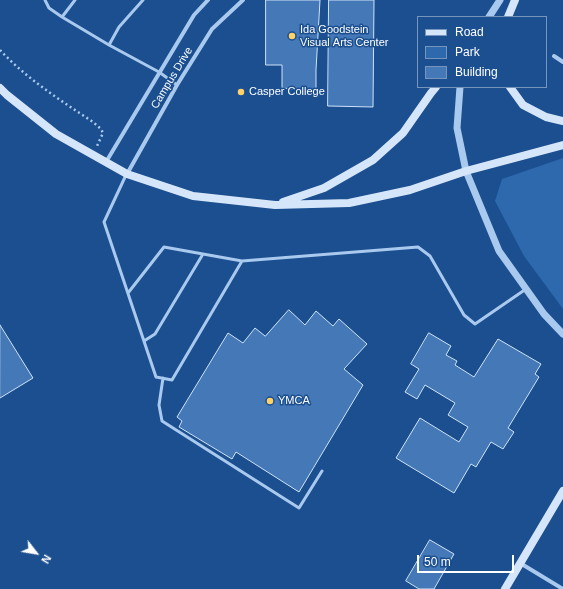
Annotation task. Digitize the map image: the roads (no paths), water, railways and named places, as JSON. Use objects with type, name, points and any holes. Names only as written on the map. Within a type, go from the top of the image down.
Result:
[{"type":"main road","points":[[508,16],[515,0]]},
{"type":"main road","points":[[0,88],[56,134],[127,174],[193,196],[275,205],[349,203],[410,190],[466,171],[563,145]]},
{"type":"main road","points":[[275,205],[324,188],[373,160],[403,133],[435,88]]},
{"type":"main road","points":[[511,88],[523,105],[546,117],[563,121]]},
{"type":"main road","points":[[504,589],[563,491]]},
{"type":"street","name":"Campus Drive","points":[[106,162],[194,15],[208,0]]},
{"type":"street","name":"Campus Drive","points":[[127,174],[177,84],[212,29],[243,0]]},
{"type":"street","points":[[491,16],[500,0]]},
{"type":"street","points":[[554,56],[563,62]]},
{"type":"street","points":[[460,88],[457,128],[466,171],[499,251],[544,314],[563,334]]},
{"type":"street","points":[[520,563],[563,589]]},
{"type":"lane","points":[[45,0],[49,8],[62,17],[159,72],[177,84]]},
{"type":"lane","points":[[62,17],[75,0]]},
{"type":"lane","points":[[110,45],[119,27],[143,0]]},
{"type":"lane","points":[[127,174],[104,222],[156,377],[172,380],[242,261]]},
{"type":"lane","points":[[128,293],[164,247],[242,261],[418,247],[430,256],[464,315],[475,324],[526,289]]},
{"type":"lane","points":[[144,341],[154,334],[203,254]]},
{"type":"lane","points":[[163,378],[159,406],[162,421],[298,508],[322,471]]},
{"type":"place","name":"Ida Goodstein Visual Arts Center","points":[[292,36]]},
{"type":"place","name":"Casper College","points":[[241,92]]},
{"type":"place","name":"YMCA","points":[[270,401]]}]
